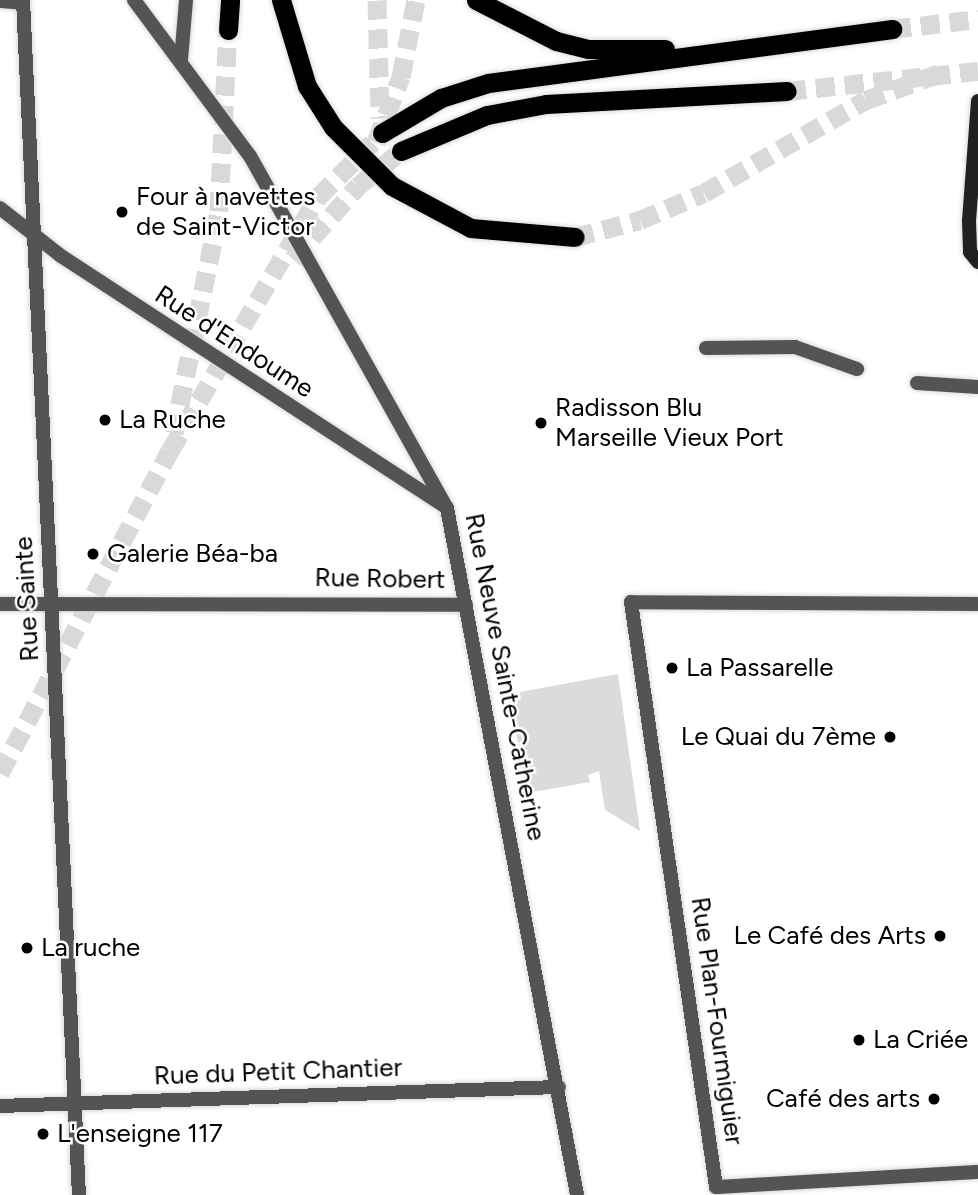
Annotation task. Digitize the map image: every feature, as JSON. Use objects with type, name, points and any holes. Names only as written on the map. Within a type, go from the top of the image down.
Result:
[{"type":"highway","points":[[229,30],[230,0]]},
{"type":"highway","points":[[281,0],[307,86],[347,144],[392,186],[471,229],[575,237]]},
{"type":"highway","points":[[476,0],[534,32],[588,49],[736,47]]},
{"type":"highway","points":[[382,133],[441,99],[488,83],[736,47],[892,29]]},
{"type":"highway","points":[[401,151],[487,114],[546,104],[787,91]]},
{"type":"main road","points":[[978,101],[969,222],[970,252],[978,262]]},
{"type":"street","name":"Rue Neuve Sainte-Catherine","points":[[134,0],[250,156],[447,508],[559,1087],[577,1195]]},
{"type":"street","points":[[181,60],[186,0]]},
{"type":"street","points":[[0,1],[23,1]]},
{"type":"street","name":"Rue Sainte","points":[[23,1],[79,1195]]},
{"type":"street","name":"Rue d'Endoume","points":[[0,208],[34,230],[61,256],[447,508]]},
{"type":"street","points":[[706,348],[795,347],[857,369]]},
{"type":"street","points":[[917,383],[978,387]]},
{"type":"street","name":"Rue Plan-Fourmiguier","points":[[978,604],[631,602],[716,1187],[978,1172]]},
{"type":"street","name":"Rue Robert","points":[[0,604],[466,605]]},
{"type":"street","name":"Rue du Petit Chantier","points":[[0,1106],[559,1087]]},
{"type":"shaded area","points":[[618,674],[640,831],[605,810],[599,771],[588,775],[590,782],[527,793],[509,694]]},
{"type":"tunnel","points":[[377,0],[380,118]]},
{"type":"tunnel","points":[[376,142],[401,77],[416,0]]},
{"type":"tunnel","points":[[892,29],[978,19]]},
{"type":"tunnel","points":[[174,433],[219,211],[228,30]]},
{"type":"tunnel","points":[[787,91],[978,71]]},
{"type":"tunnel","points":[[575,237],[640,220],[704,193],[866,100],[940,73]]},
{"type":"tunnel","points":[[0,773],[170,451],[318,197],[382,133]]},
{"type":"tunnel","points":[[293,259],[358,186],[401,151]]},
{"type":"place","name":"Four à navettes de Saint-Victor","points":[[122,212]]},
{"type":"place","name":"La Ruche","points":[[105,420]]},
{"type":"place","name":"Radisson Blu Marseille Vieux Port","points":[[541,423]]},
{"type":"place","name":"Galerie Béa-ba","points":[[93,554]]},
{"type":"place","name":"La Passarelle","points":[[672,668]]},
{"type":"place","name":"Le Quai du 7ème","points":[[890,737]]},
{"type":"place","name":"Le Café des Arts","points":[[940,936]]},
{"type":"place","name":"La ruche","points":[[27,948]]},
{"type":"place","name":"La Criée","points":[[859,1040]]},
{"type":"place","name":"Café des arts","points":[[934,1099]]},
{"type":"place","name":"L'enseigne 117","points":[[43,1134]]}]
